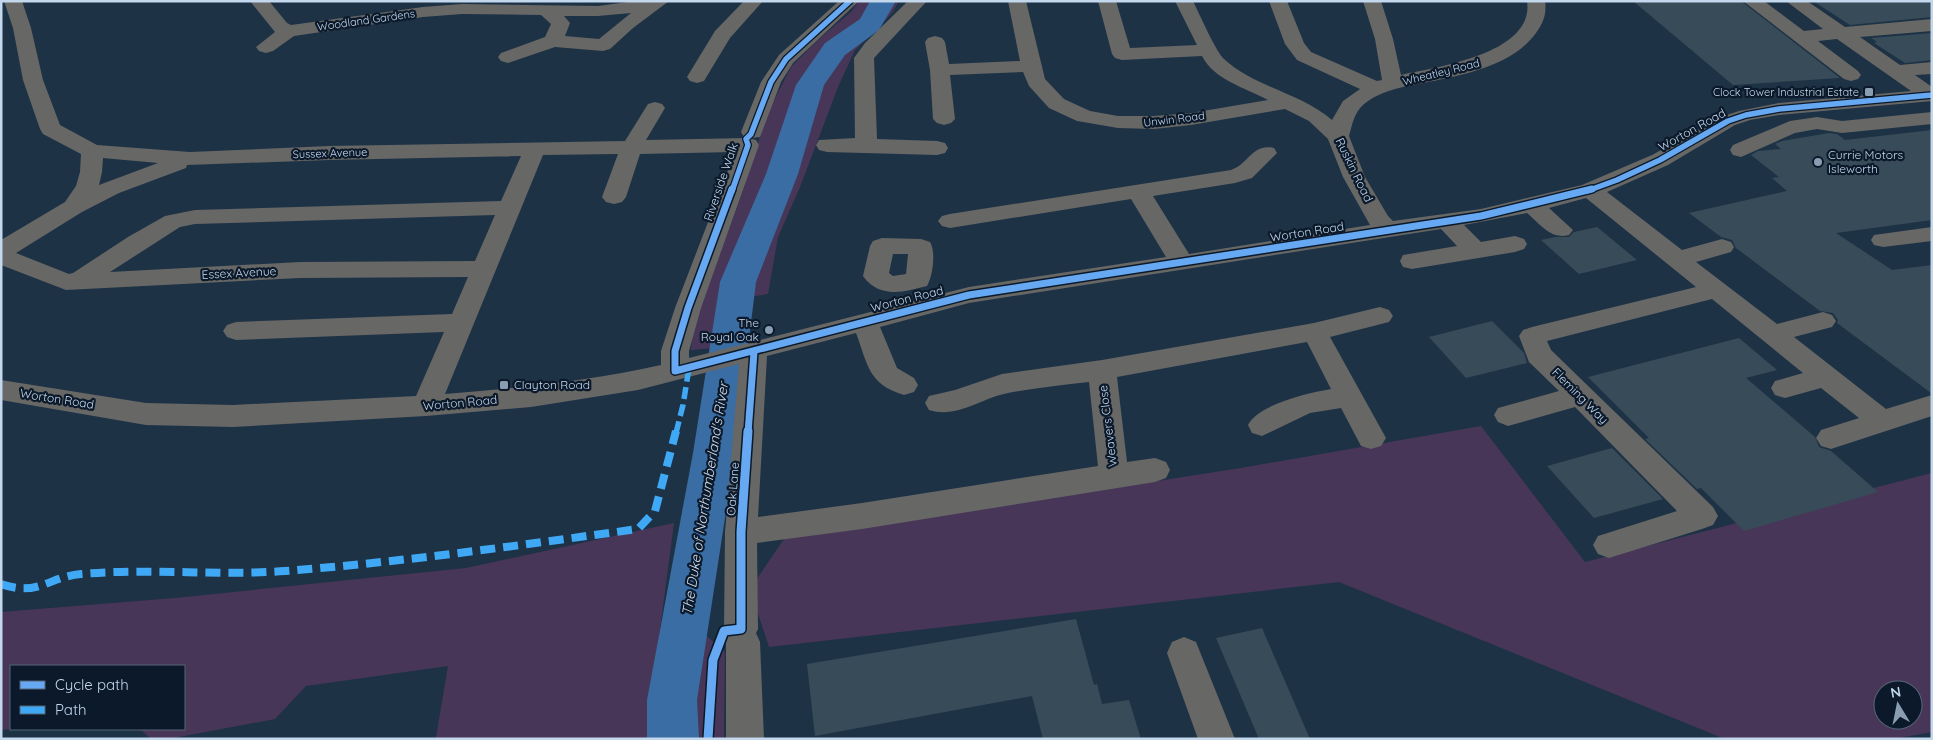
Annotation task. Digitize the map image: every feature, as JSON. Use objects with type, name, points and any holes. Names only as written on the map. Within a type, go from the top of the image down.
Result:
[{"type":"street","name":"Sussex Avenue","points":[[12,1],[22,28],[33,80],[51,129],[92,151],[190,159],[329,153],[631,148],[750,138]]},
{"type":"street","points":[[259,1],[280,27],[289,30]]},
{"type":"street","points":[[697,77],[722,35],[754,1]]},
{"type":"street","name":"Riverside Walk","points":[[676,371],[675,351],[688,308],[771,82],[786,59],[850,1]]},
{"type":"street","points":[[866,145],[864,58],[918,1]]},
{"type":"street","name":"Unwin Road","points":[[1017,1],[1035,81],[1046,95],[1064,109],[1096,119],[1126,124],[1155,124],[1288,102]]},
{"type":"street","points":[[1106,1],[1122,54],[1208,50]]},
{"type":"street","name":"Ruskin Road","points":[[1184,1],[1215,62],[1227,72],[1316,117],[1338,136],[1354,177],[1380,220],[1388,229]]},
{"type":"street","points":[[1278,1],[1295,44],[1304,56],[1385,86],[1384,39],[1372,1]]},
{"type":"street","name":"Wheatley Road","points":[[1338,136],[1344,114],[1356,100],[1385,86],[1480,62],[1508,50],[1534,24],[1536,1]]},
{"type":"street","name":"Woodland Gardens","points":[[289,30],[423,12],[462,9],[598,11],[657,3]]},
{"type":"street","name":"Woodland Gardens","points":[[603,45],[626,24],[657,3]]},
{"type":"street","points":[[1759,6],[1792,6],[1840,32],[1896,71],[1931,106]]},
{"type":"street","points":[[1759,6],[1832,60],[1855,67]]},
{"type":"street","points":[[546,10],[560,23],[553,41]]},
{"type":"street","points":[[1800,37],[1932,25]]},
{"type":"street","points":[[266,47],[289,30]]},
{"type":"street","points":[[508,57],[553,41],[603,45],[618,59]]},
{"type":"street","points":[[936,42],[944,119]]},
{"type":"street","points":[[940,70],[1032,66]]},
{"type":"street","points":[[1896,71],[1932,68]]},
{"type":"street","name":"Worton Road","points":[[1,390],[146,414],[233,416],[426,406],[531,397],[638,380],[747,354],[969,295],[1306,244],[1532,205],[1590,190],[1660,160],[1728,121],[1779,108],[1903,97],[1931,106]]},
{"type":"street","points":[[1741,150],[1790,127],[1817,123],[1842,127],[1931,106]]},
{"type":"street","points":[[614,197],[631,148],[655,108]]},
{"type":"street","points":[[827,145],[937,148]]},
{"type":"street","points":[[426,406],[534,150]]},
{"type":"street","points":[[74,206],[87,186],[91,172],[92,151]]},
{"type":"street","points":[[950,221],[1235,176],[1244,173],[1266,153]]},
{"type":"street","points":[[1,251],[74,206],[111,188],[190,159]]},
{"type":"street","points":[[1590,190],[1883,422]]},
{"type":"street","points":[[1138,191],[1182,263]]},
{"type":"street","points":[[1532,205],[1561,230]]},
{"type":"street","points":[[79,281],[137,242],[173,221],[195,218],[509,208]]},
{"type":"street","points":[[1447,221],[1475,251]]},
{"type":"street","points":[[1883,240],[1932,234]]},
{"type":"street","points":[[1412,261],[1515,244]]},
{"type":"street","points":[[1677,259],[1722,247]]},
{"type":"street","name":"Essex Avenue","points":[[1,256],[66,282],[300,270],[483,269]]},
{"type":"street","points":[[888,285],[901,312]]},
{"type":"street","name":"Fleming Way","points":[[1609,545],[1702,516],[1539,355],[1532,336],[1716,290]]},
{"type":"street","name":"Weavers Close","points":[[741,532],[862,516],[1114,475],[1102,370],[1325,330],[1380,316]]},
{"type":"street","points":[[1772,334],[1822,321]]},
{"type":"street","points":[[236,330],[463,322]]},
{"type":"street","points":[[865,322],[874,339],[884,372],[891,379],[904,384]]},
{"type":"street","points":[[1262,426],[1304,404],[1359,417],[1335,368],[1325,330]]},
{"type":"street","name":"Oak Lane","points":[[745,739],[741,532],[747,354]]},
{"type":"street","points":[[939,403],[958,400],[1002,384],[1102,370]]},
{"type":"street","points":[[1785,388],[1826,377]]},
{"type":"street","points":[[1508,415],[1579,396]]},
{"type":"street","points":[[1831,438],[1932,405]]},
{"type":"street","points":[[1114,475],[1155,470]]},
{"type":"street","points":[[1184,653],[1217,739]]},
{"type":"shaded area","points":[[859,1],[876,1],[870,11],[834,45],[803,81],[782,153],[736,271],[715,348],[691,350],[694,326],[744,188],[767,114],[791,67],[820,38],[851,12]]},
{"type":"shaded area","points":[[890,1],[899,1],[892,13],[855,50],[838,87],[800,187],[778,237],[768,294],[749,297],[752,274],[821,83],[838,55],[877,23]]},
{"type":"shaded area","points":[[1481,426],[1585,562],[1932,473],[1932,732],[1893,739],[1725,739],[1339,582],[769,647],[750,589],[784,539],[1241,468]]},
{"type":"shaded area","points":[[674,523],[659,637],[702,632],[725,652],[724,739],[433,739],[436,737],[448,666],[306,686],[275,719],[168,739],[151,739],[141,730],[185,730],[185,665],[10,665],[10,729],[1,730],[1,612],[175,598],[466,568]]},
{"type":"building","points":[[1633,1],[1741,1],[1840,78],[1733,85]]},
{"type":"building","points":[[1813,1],[1932,1],[1932,17],[1850,25]]},
{"type":"building","points":[[1932,33],[1932,60],[1905,63],[1874,43],[1877,42],[1871,38]]},
{"type":"building","points":[[1932,130],[1932,220],[1836,233],[1892,270],[1932,265],[1931,393],[1837,323],[1838,320],[1833,313],[1820,311],[1736,248],[1732,240],[1721,237],[1689,213],[1787,191],[1772,178],[1779,177],[1751,155],[1758,151],[1781,149],[1775,144],[1782,141],[1829,133],[1837,134],[1845,140]]},
{"type":"building","points":[[1597,227],[1637,260],[1579,274],[1541,240],[1569,237],[1574,232]]},
{"type":"building","points":[[1492,321],[1524,353],[1527,363],[1466,378],[1429,337]]},
{"type":"building","points":[[1739,338],[1777,370],[1746,378],[1815,437],[1819,447],[1831,451],[1878,492],[1744,531],[1701,488],[1697,489],[1645,439],[1649,438],[1588,377]]},
{"type":"building","points":[[1612,448],[1663,499],[1594,518],[1547,466]]},
{"type":"building","points":[[1076,619],[1094,685],[1097,684],[1102,704],[1129,700],[1141,739],[1043,739],[1032,696],[815,736],[807,664]]},
{"type":"building","points":[[1262,628],[1310,739],[1259,739],[1216,638]]},
{"type":"waterway","name":"The Duke of Northumberland's River","points":[[673,739],[672,700],[714,453],[738,282],[782,174],[810,85],[835,49],[870,24],[883,1]]},
{"type":"marked path","points":[[1,584],[15,589],[32,589],[79,574],[283,571],[420,558],[638,529],[655,511],[683,405],[689,368]]},
{"type":"cycle path","points":[[850,1],[786,59],[771,82],[751,134],[746,139],[748,145],[744,157],[688,308],[675,351],[675,371],[969,295],[1481,216],[1532,205],[1590,190],[1617,180],[1660,160],[1728,121],[1746,115],[1779,109],[1932,95]]},
{"type":"cycle path","points":[[708,739],[713,660],[724,631],[741,629],[741,532],[754,352]]},
{"type":"place","name":"Clock Tower Industrial Estate","points":[[1869,92]]},
{"type":"place","name":"Currie Motors Isleworth","points":[[1818,162]]},
{"type":"place","name":"The Royal Oak","points":[[769,330]]},
{"type":"place","name":"Clayton Road","points":[[504,385]]}]
